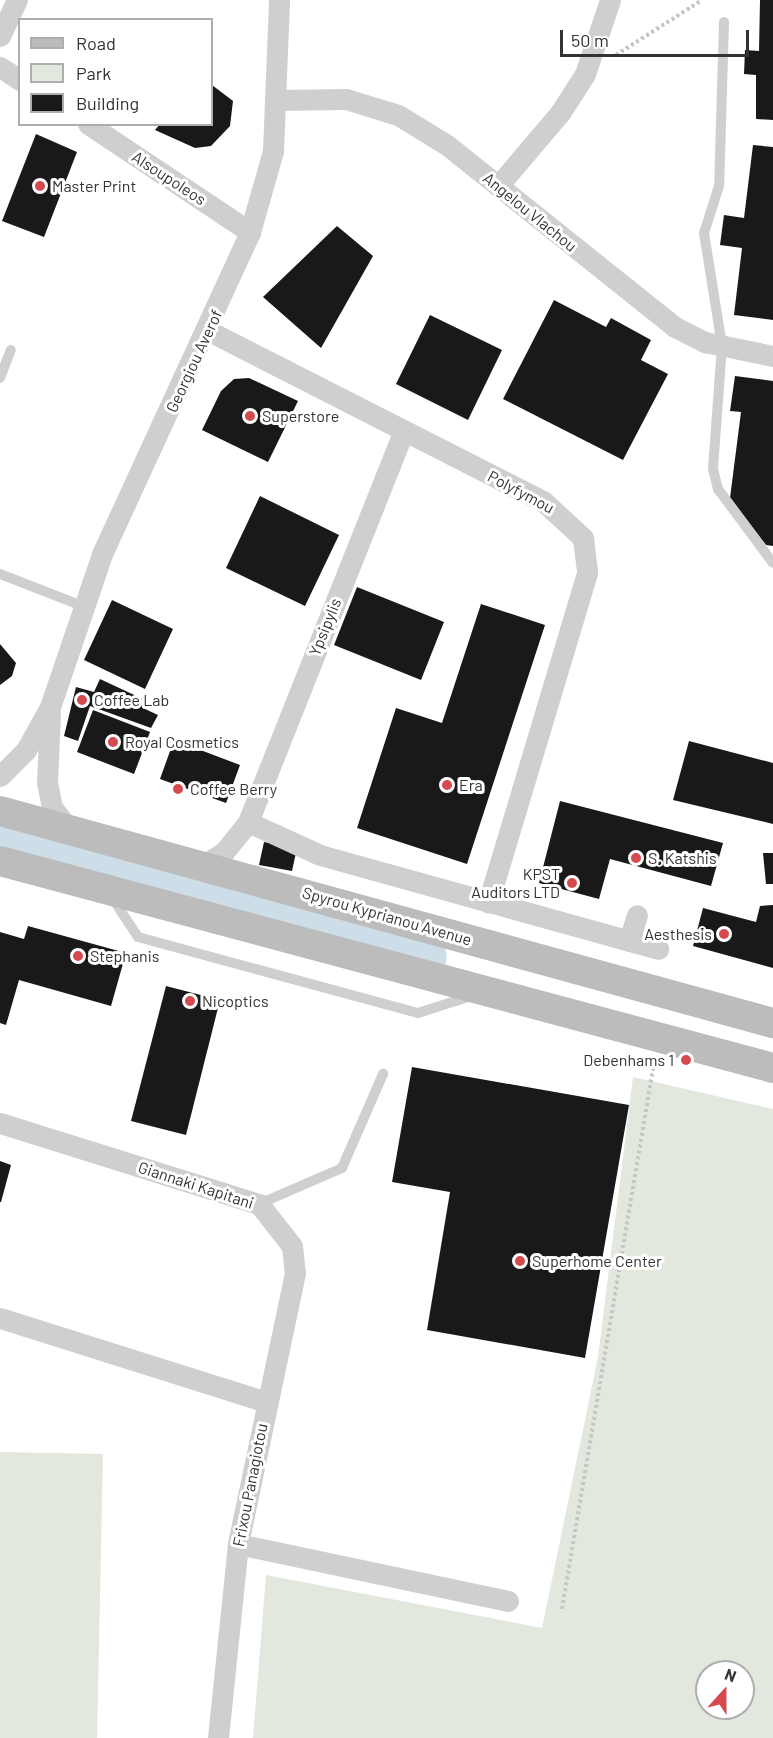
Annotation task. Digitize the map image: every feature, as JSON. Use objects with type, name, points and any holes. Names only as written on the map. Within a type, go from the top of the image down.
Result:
[{"type":"main road","name":"Spyrou Kyprianou Avenue","points":[[0,811],[766,1018]]},
{"type":"main road","points":[[4,866],[108,888],[773,1068]]},
{"type":"street","points":[[0,36],[17,0]]},
{"type":"street","name":"Georgiou Averof","points":[[0,776],[26,750],[51,707],[82,606],[208,331],[250,232],[273,151],[279,0]]},
{"type":"street","points":[[498,186],[561,113],[585,74],[610,0]]},
{"type":"street","points":[[0,67],[18,79]]},
{"type":"street","name":"Angelou Vlachou","points":[[276,100],[346,99],[383,109],[428,132],[663,319],[722,346],[773,356]]},
{"type":"street","name":"Alsoupoleos","points":[[91,126],[250,232]]},
{"type":"street","name":"Polyfymou","points":[[208,331],[544,502],[574,525],[588,549],[587,573],[488,902]]},
{"type":"street","name":"Ypsipylis","points":[[204,866],[224,852],[248,822],[403,432]]},
{"type":"street","name":"Georgiou Averof","points":[[51,707],[47,782],[52,807],[68,828]]},
{"type":"street","points":[[248,822],[320,855],[658,949]]},
{"type":"street","points":[[629,941],[637,915]]},
{"type":"street","name":"Giannaki Kapitani","points":[[0,1123],[259,1204],[292,1246],[295,1273],[266,1402]]},
{"type":"street","name":"Frixou Panagiotou","points":[[0,1318],[266,1402],[238,1544],[217,1713],[218,1738]]},
{"type":"street","points":[[238,1544],[508,1601]]},
{"type":"lane","points":[[724,22],[720,186],[704,233],[722,346],[713,469],[718,489],[773,562]]},
{"type":"lane","points":[[0,378],[11,350]]},
{"type":"lane","points":[[0,574],[82,606]]},
{"type":"lane","points":[[108,888],[138,937],[418,1013],[489,991]]},
{"type":"lane","points":[[259,1204],[342,1168],[383,1074]]},
{"type":"path","points":[[585,74],[702,0]]},
{"type":"path","points":[[562,1609],[659,1036]]},
{"type":"green space","points":[[633,1077],[773,1109],[773,1738],[253,1738],[266,1575],[542,1628],[598,1357]]},
{"type":"green space","points":[[0,1452],[103,1454],[97,1738],[0,1738]]},
{"type":"building","points":[[760,0],[773,0],[773,120],[756,119],[756,75],[744,74],[745,50],[759,51]]},
{"type":"building","points":[[213,86],[233,101],[230,126],[211,146],[195,148],[155,130],[158,126],[213,126]]},
{"type":"building","name":"Master Print","points":[[36,134],[77,152],[44,237],[2,221]]},
{"type":"building","points":[[753,145],[773,147],[773,320],[734,315],[742,248],[720,245],[724,215],[744,218]]},
{"type":"building","points":[[337,226],[373,256],[321,348],[263,297]]},
{"type":"building","points":[[554,300],[606,327],[611,318],[651,340],[641,360],[668,374],[623,460],[503,399]]},
{"type":"building","points":[[430,315],[502,350],[468,420],[396,384]]},
{"type":"building","points":[[735,376],[773,381],[773,546],[766,545],[730,498],[741,412],[730,411]]},
{"type":"building","name":"Superstore","points":[[249,378],[298,401],[268,462],[202,430],[221,391],[234,379]]},
{"type":"building","points":[[260,496],[339,535],[305,606],[226,568]]},
{"type":"building","points":[[357,587],[444,622],[421,680],[334,645]]},
{"type":"building","points":[[112,600],[173,629],[145,689],[84,660]]},
{"type":"building","points":[[481,604],[545,625],[467,864],[357,828],[396,708],[442,723]]},
{"type":"building","points":[[0,644],[16,663],[12,676],[0,685]]},
{"type":"building","points":[[100,679],[145,700],[143,708],[158,715],[151,728],[90,706],[78,741],[64,736],[76,687],[94,692]]},
{"type":"building","name":"Royal Cosmetics","points":[[93,710],[150,732],[134,774],[77,752]]},
{"type":"building","points":[[174,740],[240,765],[226,803],[160,779]]},
{"type":"building","points":[[689,741],[773,763],[773,824],[673,800]]},
{"type":"building","points":[[560,801],[723,843],[711,886],[610,859],[599,899],[539,883]]},
{"type":"building","points":[[264,842],[297,848],[292,871],[259,865]]},
{"type":"building","points":[[763,853],[773,853],[773,884],[766,884]]},
{"type":"building","name":"Aesthesis","points":[[773,905],[773,968],[693,946],[703,908],[756,922],[760,906]]},
{"type":"building","points":[[28,926],[126,953],[111,1006],[19,980],[6,1025],[0,1023],[0,932],[24,939]]},
{"type":"building","points":[[166,986],[220,1000],[186,1135],[131,1121]]},
{"type":"building","name":"Superhome Center","points":[[412,1067],[629,1105],[585,1358],[427,1330],[450,1192],[392,1182]]},
{"type":"building","points":[[0,1161],[11,1165],[1,1202],[0,1202]]},
{"type":"waterway","points":[[0,845],[424,956]]},
{"type":"place","name":"Master Print","points":[[40,186]]},
{"type":"place","name":"Superstore","points":[[250,416]]},
{"type":"place","name":"Coffee Lab","points":[[82,700]]},
{"type":"place","name":"Royal Cosmetics","points":[[113,742]]},
{"type":"place","name":"Era","points":[[447,785]]},
{"type":"place","name":"Coffee Berry","points":[[178,789]]},
{"type":"place","name":"S. Katshis","points":[[636,858]]},
{"type":"place","name":"KPST Auditors LTD","points":[[572,883]]},
{"type":"place","name":"Aesthesis","points":[[724,934]]},
{"type":"place","name":"Stephanis","points":[[78,956]]},
{"type":"place","name":"Nicoptics","points":[[190,1001]]},
{"type":"place","name":"Debenhams 1","points":[[686,1060]]},
{"type":"place","name":"Superhome Center","points":[[520,1261]]}]
